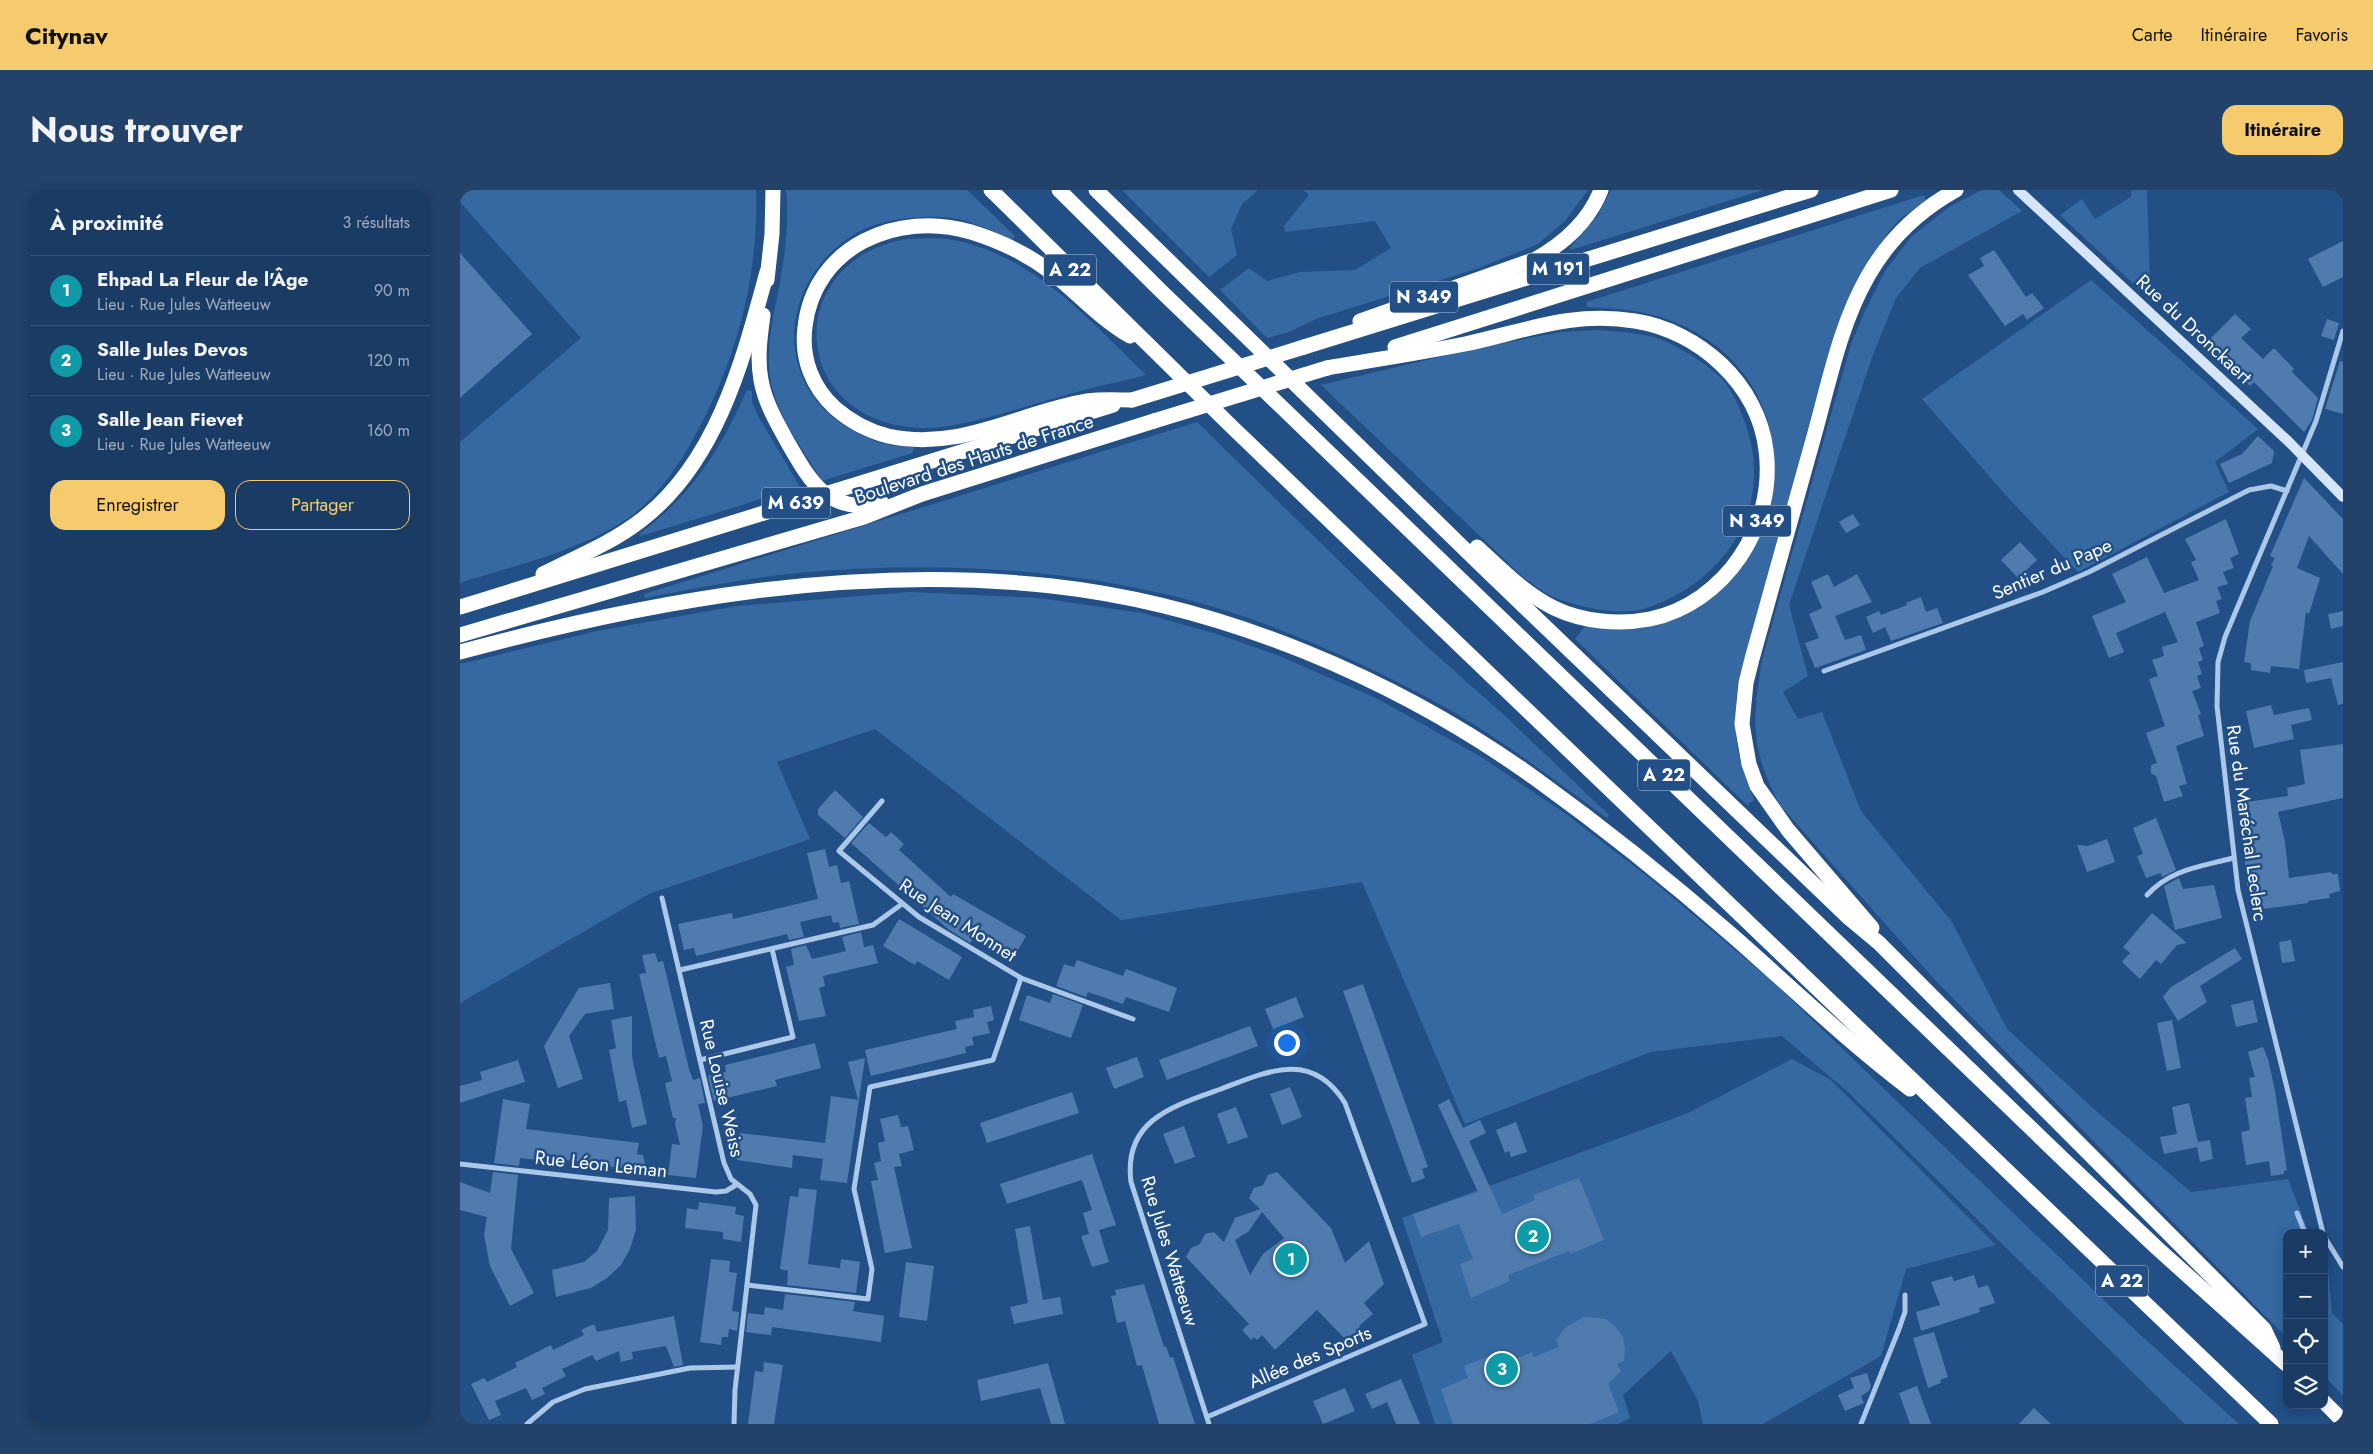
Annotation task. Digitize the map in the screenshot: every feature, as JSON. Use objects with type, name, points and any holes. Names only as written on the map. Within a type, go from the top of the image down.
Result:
[{"type":"highway","points":[[773,190],[772,234],[760,346],[760,370],[763,389],[776,421],[806,474],[824,494],[845,504],[863,506],[922,494]]},
{"type":"highway","name":"A 22","points":[[991,190],[1151,348],[2271,1424]]},
{"type":"highway","name":"A 22","points":[[1059,190],[1162,292],[2059,1155],[2157,1248],[2286,1364]]},
{"type":"highway","points":[[1096,190],[1849,918],[1879,943],[2264,1328],[2276,1354]]},
{"type":"highway","points":[[1104,190],[1148,241]]},
{"type":"highway","name":"N 349","points":[[1304,346],[1390,308],[1502,272],[1536,259],[1573,233],[1588,213],[1601,190]]},
{"type":"highway","name":"M 191","points":[[1132,400],[1811,190]]},
{"type":"highway","name":"M 191","points":[[1154,421],[1547,301],[1891,190]]},
{"type":"highway","points":[[1879,943],[1871,925],[1833,884],[1788,830],[1758,786],[1744,744],[1746,683],[1837,353],[1856,299],[1880,256],[1895,237],[1928,208],[1956,190]]},
{"type":"highway","points":[[1132,400],[1088,401],[977,433],[930,440],[899,438],[874,432],[855,423],[837,410],[823,395],[812,377],[804,344],[806,321],[812,296],[822,276],[839,258],[869,239],[895,230],[919,226],[959,229],[1000,243],[1041,265],[1110,324],[1151,348]]},
{"type":"highway","points":[[506,593],[617,537],[652,512],[671,492],[697,456],[726,400],[742,360],[768,272]]},
{"type":"highway","name":"N 349","points":[[1327,368],[1466,344],[1531,326],[1570,320],[1619,319],[1658,326],[1695,343],[1714,357],[1743,390],[1756,416],[1766,450],[1765,494],[1754,530],[1741,557],[1714,588],[1694,603],[1675,612],[1636,622],[1596,620],[1556,609],[1528,591],[1349,435]]},
{"type":"highway","name":"Boulevard des Hauts de France","points":[[460,607],[1132,400]]},
{"type":"highway","name":"Boulevard des Hauts de France","points":[[460,635],[864,517],[922,494],[1154,421]]},
{"type":"highway","points":[[460,652],[573,623],[658,606],[755,591],[849,582],[968,580],[1048,586],[1109,595],[1219,622],[1304,652],[1389,690],[1430,711],[1509,760],[1655,870],[1877,1063],[1973,1137]]},
{"type":"highway","points":[[2328,1406],[2343,1421]]},
{"type":"main road","name":"Rue du Dronckaert","points":[[2018,190],[2302,455],[2343,498]]},
{"type":"street","name":"Rue du Maréchal Leclerc","points":[[2323,1229],[2247,934],[2233,858],[2217,706],[2218,662],[2233,618],[2316,421],[2343,331]]},
{"type":"street","name":"Sentier du Pape","points":[[1824,671],[2043,592],[2089,572],[2249,490],[2270,486],[2287,491]]},
{"type":"street","name":"Rue Jean Monnet","points":[[882,801],[839,851],[919,917],[1021,978],[1133,1020]]},
{"type":"street","points":[[2147,895],[2159,882],[2172,874],[2233,858]]},
{"type":"street","name":"Rue Louise Weiss","points":[[662,898],[724,1163],[731,1179],[736,1185],[750,1194],[756,1205],[737,1367],[734,1424]]},
{"type":"street","points":[[680,970],[873,925],[902,904]]},
{"type":"street","points":[[700,1060],[793,1036],[772,949]]},
{"type":"street","points":[[747,1284],[868,1299],[872,1269],[854,1189],[870,1087],[993,1060],[1021,978]]},
{"type":"street","name":"Rue Jules Watteeuw","points":[[1209,1424],[1130,1174],[1132,1153],[1140,1133],[1155,1117],[1174,1105],[1276,1069],[1295,1069],[1314,1074],[1335,1089],[1349,1112],[1425,1324]]},
{"type":"street","name":"Rue Léon Leman","points":[[460,1164],[716,1192],[726,1191],[736,1185]]},
{"type":"street","name":"Rue du Maréchal Leclerc","points":[[2328,1241],[2343,1267]]},
{"type":"street","points":[[1861,1424],[1905,1312],[1905,1295]]},
{"type":"street","name":"Allée des Sports","points":[[1207,1417],[1425,1324]]},
{"type":"street","points":[[527,1424],[548,1406],[573,1392],[690,1368],[737,1367]]},
{"type":"shaded area","points":[[460,190],[756,190],[756,224],[748,289],[732,352],[707,413],[677,466],[660,488],[631,516],[601,534],[562,551],[460,583],[460,442],[581,338],[460,202]]},
{"type":"shaded area","points":[[786,190],[967,190],[1015,236],[1013,240],[978,225],[951,218],[907,218],[884,222],[853,235],[830,254],[812,276],[800,301],[795,328],[796,355],[804,380],[819,404],[842,424],[867,438],[884,444],[913,447],[914,449],[912,453],[822,481],[781,412],[772,387],[770,371],[771,328],[786,241]]},
{"type":"shaded area","points":[[1122,190],[1258,190],[1242,204],[1231,229],[1237,255],[1209,277]]},
{"type":"shaded area","points":[[1303,190],[1588,190],[1565,221],[1538,244],[1479,268],[1316,319],[1289,332],[1267,338],[1220,290],[1249,268],[1267,281],[1300,272],[1355,270],[1391,248],[1375,221],[1285,232],[1284,226],[1309,195]]},
{"type":"shaded area","points":[[1611,190],[1763,190],[1571,250],[1570,247],[1597,217]]},
{"type":"shaded area","points":[[1982,190],[1999,190],[2022,211],[1920,268],[1896,298],[1871,360],[1789,605],[1808,676],[1783,692],[1798,719],[1822,712],[1861,811],[1952,922],[2007,1029],[2095,1110],[2191,1192],[2288,1179],[2307,1229],[2283,1229],[2283,1334],[1936,981],[1779,804],[1758,749],[1755,718],[1762,660],[1851,344],[1885,271],[1911,237],[1949,207]]},
{"type":"shaded area","points":[[2131,190],[2147,190],[2150,282],[2140,290],[2060,215],[2082,199],[2095,219],[2131,197]]},
{"type":"shaded area","points":[[1924,195],[1926,200],[1900,219],[1890,230],[1868,262],[1854,287],[1818,392],[1738,684],[1737,743],[1743,769],[1754,800],[1747,805],[1575,639],[1585,626],[1652,626],[1706,602],[1745,562],[1768,511],[1774,455],[1760,401],[1726,354],[1669,320],[1639,312],[1587,307],[1586,302]]},
{"type":"shaded area","points":[[936,238],[953,240],[982,248],[1009,260],[1034,275],[1058,293],[1146,375],[1095,387],[982,419],[945,427],[922,428],[877,419],[845,399],[825,372],[817,340],[821,307],[837,277],[866,253],[907,239]]},
{"type":"shaded area","points":[[2091,280],[2258,429],[2215,462],[2229,492],[2078,572],[2003,492],[1922,399]]},
{"type":"shaded area","points":[[1600,330],[1634,333],[1659,339],[1682,350],[1704,364],[1723,380],[1735,399],[1751,443],[1754,467],[1753,489],[1740,531],[1728,550],[1695,583],[1666,600],[1641,610],[1614,611],[1574,604],[1552,596],[1524,578],[1321,385],[1477,348],[1561,332]]},
{"type":"shaded area","points":[[747,390],[752,391],[752,402],[757,414],[800,487],[641,536],[640,533],[658,519],[690,487],[716,451]]},
{"type":"shaded area","points":[[1197,422],[1424,644],[1504,715],[1609,815],[1607,818],[1477,727],[1432,700],[1389,678],[1277,628],[1199,603],[1143,589],[1086,579],[1028,572],[912,567],[778,575],[645,598],[644,594]]},
{"type":"shaded area","points":[[910,592],[1039,598],[1142,613],[1220,635],[1277,655],[1378,699],[1481,757],[1566,814],[1647,876],[1773,982],[2135,1330],[2239,1424],[2185,1424],[1849,1093],[1782,1036],[1651,1052],[1465,1124],[1362,882],[1121,920],[875,729],[777,762],[810,839],[649,894],[460,1003],[460,664],[597,631],[737,606]]},
{"type":"shaded area","points":[[1792,1059],[1831,1080],[1996,1245],[1906,1269],[1881,1356],[1763,1424],[1703,1424],[1698,1401],[1671,1351],[1623,1395],[1630,1418],[1618,1424],[1435,1424],[1412,1355],[1443,1342],[1402,1218],[1688,1113]]},
{"type":"shaded area","points":[[2328,1267],[2332,1313],[2343,1324],[2343,1395],[2328,1380]]},
{"type":"building","points":[[2343,241],[2343,277],[2323,287],[2308,259]]},
{"type":"building","points":[[1994,250],[2026,297],[2032,293],[2044,308],[2027,320],[2023,314],[2005,326],[1968,275],[1984,266],[1980,258]]},
{"type":"building","points":[[460,253],[532,334],[460,398]]},
{"type":"building","points":[[2235,314],[2251,329],[2241,338],[2263,359],[2274,348],[2294,369],[2292,372],[2318,398],[2312,420],[2304,432],[2254,382],[2250,386],[2207,342]]},
{"type":"building","points":[[2327,319],[2339,323],[2334,340],[2321,336]]},
{"type":"building","points":[[2340,361],[2343,362],[2343,414],[2325,409]]},
{"type":"building","points":[[2258,436],[2274,451],[2272,463],[2229,483],[2220,464],[2242,454]]},
{"type":"building","points":[[2304,478],[2343,519],[2343,574],[2309,536],[2297,568],[2320,578],[2309,614],[2306,612],[2299,669],[2271,666],[2270,673],[2251,670],[2251,663],[2244,662],[2250,621],[2273,566],[2271,565],[2275,558],[2270,556]]},
{"type":"building","points":[[1853,514],[1860,525],[1846,533],[1839,522]]},
{"type":"building","points":[[2226,519],[2239,554],[2230,558],[2234,568],[2223,572],[2228,584],[2217,587],[2222,599],[2216,601],[2220,613],[2196,622],[2204,646],[2199,648],[2203,660],[2198,662],[2202,674],[2197,676],[2201,688],[2192,691],[2201,714],[2198,715],[2204,736],[2176,746],[2187,784],[2179,786],[2183,796],[2164,802],[2156,776],[2151,773],[2151,765],[2157,763],[2146,733],[2165,726],[2149,679],[2158,676],[2152,660],[2164,656],[2162,647],[2178,642],[2165,612],[2116,633],[2124,652],[2109,658],[2092,616],[2126,602],[2112,574],[2147,557],[2164,593],[2199,580],[2191,562],[2196,560],[2185,539]]},
{"type":"building","points":[[2020,542],[2037,560],[2018,578],[2001,560]]},
{"type":"building","points":[[1828,574],[1834,587],[1857,574],[1872,602],[1835,616],[1845,640],[1861,635],[1866,650],[1815,668],[1805,643],[1819,638],[1809,614],[1822,608],[1811,582]]},
{"type":"building","points":[[1921,597],[1926,612],[1937,608],[1943,623],[1891,641],[1885,627],[1873,633],[1866,617],[1879,611],[1881,615],[1907,605],[1906,603]]},
{"type":"building","points":[[2343,611],[2343,626],[2331,629],[2328,614]]},
{"type":"building","points":[[2343,662],[2343,704],[2338,705],[2331,678],[2306,683],[2304,670]]},
{"type":"building","points":[[2271,705],[2274,715],[2309,708],[2312,720],[2291,725],[2294,739],[2254,748],[2246,711]]},
{"type":"building","points":[[2343,744],[2343,798],[2278,812],[2285,842],[2289,878],[2331,872],[2332,874],[2338,874],[2340,891],[2329,894],[2330,898],[2308,901],[2308,903],[2255,910],[2247,885],[2239,803],[2288,796],[2287,788],[2305,784],[2300,750]]},
{"type":"building","points":[[835,790],[863,817],[845,838],[818,815],[818,809]]},
{"type":"building","points":[[2156,818],[2176,870],[2162,877],[2161,873],[2146,878],[2137,856],[2143,854],[2133,828]]},
{"type":"building","points":[[869,823],[886,837],[891,832],[904,844],[899,850],[951,897],[953,894],[1026,936],[1013,959],[974,937],[970,943],[948,929],[851,843]]},
{"type":"building","points":[[2107,839],[2115,862],[2087,872],[2077,845],[2088,846]]},
{"type":"building","points":[[825,849],[829,867],[837,865],[841,883],[849,881],[859,924],[840,928],[839,922],[833,923],[831,915],[800,922],[804,937],[789,940],[787,934],[696,956],[694,948],[684,950],[678,924],[732,913],[733,919],[818,899],[807,853]]},
{"type":"building","points":[[2179,878],[2183,889],[2214,885],[2222,918],[2175,930],[2164,886]]},
{"type":"building","points":[[2152,913],[2187,943],[2177,945],[2161,964],[2156,960],[2140,979],[2122,962],[2130,953],[2123,947]]},
{"type":"building","points":[[899,919],[962,957],[949,980],[917,961],[915,965],[883,946]]},
{"type":"building","points":[[861,932],[864,947],[873,945],[878,963],[823,976],[825,986],[819,988],[826,1016],[799,1021],[786,967],[794,965],[791,949],[806,945],[812,959],[846,951],[842,937]]},
{"type":"building","points":[[2291,940],[2295,961],[2282,963],[2279,942]]},
{"type":"building","points":[[2235,948],[2242,959],[2200,986],[2207,1002],[2178,1021],[2163,997],[2171,987]]},
{"type":"building","points":[[655,953],[658,962],[663,961],[689,1069],[693,1080],[700,1078],[705,1103],[698,1104],[703,1126],[696,1178],[668,1175],[672,1144],[680,1145],[675,1124],[676,1118],[673,1118],[665,1083],[672,1081],[666,1056],[659,1058],[639,974],[646,973],[642,955]]},
{"type":"building","points":[[1077,960],[1123,976],[1126,969],[1177,988],[1169,1012],[1126,997],[1123,1004],[1088,992],[1086,997],[1056,986],[1064,964],[1074,967]]},
{"type":"building","points":[[610,983],[614,1009],[585,1014],[569,1036],[583,1079],[558,1088],[544,1046],[579,988]]},
{"type":"building","points":[[1363,984],[1428,1167],[1422,1169],[1425,1178],[1412,1183],[1343,991]]},
{"type":"building","points":[[1053,994],[1083,1005],[1071,1038],[1019,1020],[1027,995],[1050,1003]]},
{"type":"building","points":[[1296,997],[1304,1017],[1273,1029],[1265,1009]]},
{"type":"building","points":[[2253,1000],[2258,1022],[2236,1027],[2231,1005]]},
{"type":"building","points":[[991,1006],[994,1020],[987,1022],[990,1033],[972,1037],[974,1045],[965,1047],[966,1053],[871,1076],[865,1050],[957,1029],[955,1021],[974,1017],[973,1010]]},
{"type":"building","points":[[632,1016],[632,1057],[647,1124],[632,1128],[626,1100],[619,1102],[609,1050],[616,1048],[611,1020]]},
{"type":"building","points":[[2172,1020],[2181,1068],[2167,1071],[2157,1023]]},
{"type":"building","points":[[1250,1026],[1258,1046],[1167,1080],[1159,1060]]},
{"type":"building","points":[[815,1043],[821,1068],[775,1080],[777,1086],[714,1101],[708,1076],[726,1072],[725,1065]]},
{"type":"building","points":[[2263,1047],[2268,1059],[2275,1091],[2287,1170],[2284,1171],[2284,1174],[2271,1176],[2269,1161],[2246,1165],[2241,1132],[2250,1130],[2245,1098],[2252,1097],[2249,1078],[2255,1077],[2248,1052]]},
{"type":"building","points":[[1137,1057],[1144,1077],[1114,1089],[1106,1068]]},
{"type":"building","points":[[865,1058],[847,1183],[820,1180],[823,1159],[793,1155],[792,1168],[737,1160],[740,1133],[825,1143],[831,1096],[858,1100],[848,1062]]},
{"type":"building","points":[[518,1060],[525,1082],[460,1103],[460,1086],[482,1080],[480,1072]]},
{"type":"building","points":[[1290,1087],[1302,1117],[1282,1125],[1270,1094]]},
{"type":"building","points":[[1072,1092],[1079,1113],[987,1143],[980,1123]]},
{"type":"building","points":[[503,1099],[530,1104],[526,1129],[639,1143],[637,1154],[643,1155],[647,1172],[546,1157],[546,1161],[520,1158],[519,1166],[494,1163]]},
{"type":"building","points":[[1449,1099],[1463,1128],[1480,1120],[1486,1133],[1469,1141],[1502,1214],[1535,1200],[1533,1195],[1579,1178],[1604,1240],[1570,1254],[1569,1251],[1508,1275],[1510,1281],[1471,1298],[1460,1264],[1473,1259],[1459,1224],[1421,1237],[1413,1214],[1478,1192],[1438,1105]]},
{"type":"building","points":[[2189,1103],[2198,1142],[2210,1140],[2213,1159],[2200,1162],[2197,1147],[2164,1154],[2160,1137],[2177,1134],[2172,1107]]},
{"type":"building","points":[[1236,1107],[1248,1137],[1228,1144],[1217,1114]]},
{"type":"building","points":[[898,1115],[901,1127],[908,1126],[914,1150],[899,1154],[902,1166],[894,1167],[912,1248],[885,1253],[871,1181],[878,1180],[874,1163],[881,1161],[878,1143],[885,1141],[880,1119]]},
{"type":"building","points":[[1516,1122],[1527,1152],[1511,1157],[1509,1151],[1505,1153],[1496,1130]]},
{"type":"building","points":[[1184,1126],[1195,1157],[1175,1164],[1163,1134]]},
{"type":"building","points":[[1092,1154],[1116,1225],[1099,1230],[1109,1262],[1092,1267],[1081,1236],[1089,1234],[1083,1213],[1092,1210],[1082,1180],[1007,1204],[1000,1184]]},
{"type":"building","points":[[493,1172],[518,1175],[511,1249],[534,1293],[510,1306],[490,1266],[484,1235],[487,1217],[460,1210],[460,1182],[490,1193]]},
{"type":"building","points":[[1277,1172],[1331,1228],[1345,1263],[1369,1241],[1384,1284],[1364,1303],[1373,1314],[1359,1326],[1368,1336],[1350,1344],[1317,1310],[1275,1350],[1262,1335],[1257,1340],[1254,1337],[1251,1340],[1242,1330],[1249,1324],[1186,1257],[1191,1248],[1200,1244],[1205,1234],[1214,1232],[1224,1242],[1235,1218],[1260,1209],[1249,1198],[1254,1188],[1263,1185],[1268,1175]],"holes":[[[1262,1212],[1284,1238],[1263,1254],[1250,1275],[1235,1240],[1248,1232]]]},
{"type":"building","points":[[799,1188],[817,1190],[808,1264],[840,1268],[841,1259],[860,1262],[856,1293],[787,1285],[788,1271],[780,1269],[790,1196],[798,1197]]},
{"type":"building","points":[[635,1196],[636,1230],[630,1249],[621,1265],[607,1278],[591,1288],[556,1297],[552,1270],[584,1262],[597,1251],[608,1230],[609,1198]]},
{"type":"building","points":[[699,1202],[736,1207],[735,1214],[744,1216],[741,1242],[723,1239],[723,1232],[685,1228],[687,1208],[698,1210]]},
{"type":"building","points":[[1030,1226],[1043,1300],[1060,1297],[1063,1314],[1014,1324],[1010,1307],[1028,1303],[1015,1229]]},
{"type":"building","points":[[711,1259],[730,1261],[729,1272],[737,1273],[732,1311],[739,1312],[737,1331],[729,1329],[728,1337],[722,1337],[721,1345],[700,1342]]},
{"type":"building","points":[[906,1262],[934,1266],[927,1321],[899,1317]]},
{"type":"building","points":[[1974,1275],[1978,1288],[1988,1285],[1995,1303],[1979,1308],[1980,1312],[1921,1331],[1916,1312],[1940,1305],[1931,1282],[1952,1276],[1954,1281]]},
{"type":"building","points":[[1144,1284],[1164,1347],[1166,1346],[1170,1358],[1173,1357],[1195,1424],[1159,1424],[1142,1365],[1137,1366],[1125,1321],[1117,1323],[1111,1296],[1116,1295],[1115,1290]]},
{"type":"building","points":[[785,1294],[855,1302],[853,1311],[884,1316],[881,1342],[772,1327],[771,1335],[746,1332],[748,1313],[764,1315],[765,1307],[783,1310]]},
{"type":"building","points":[[674,1316],[683,1365],[674,1367],[666,1346],[632,1352],[633,1359],[621,1362],[619,1351],[596,1361],[592,1355],[562,1369],[566,1376],[542,1388],[545,1394],[532,1400],[526,1388],[495,1401],[501,1415],[489,1420],[471,1384],[484,1378],[487,1382],[517,1367],[515,1363],[551,1345],[553,1350],[584,1335],[581,1330],[594,1324],[597,1332]]},
{"type":"building","points":[[1584,1317],[1606,1319],[1616,1327],[1623,1337],[1624,1361],[1617,1364],[1621,1371],[1608,1384],[1619,1412],[1590,1424],[1453,1424],[1441,1389],[1468,1378],[1464,1366],[1500,1352],[1505,1363],[1532,1352],[1534,1357],[1559,1347],[1556,1340],[1566,1327]]},
{"type":"building","points":[[1934,1332],[1948,1377],[1940,1380],[1941,1383],[1928,1388],[1913,1338]]},
{"type":"building","points":[[764,1362],[783,1365],[774,1424],[748,1424],[755,1371],[763,1372]]},
{"type":"building","points":[[1048,1363],[1065,1424],[1051,1424],[1040,1388],[981,1401],[977,1380]]},
{"type":"building","points":[[1867,1373],[1871,1386],[1869,1391],[1861,1396],[1864,1403],[1845,1411],[1838,1395],[1854,1388],[1850,1378]]},
{"type":"building","points":[[1401,1379],[1420,1424],[1396,1424],[1387,1402],[1372,1409],[1365,1394]]},
{"type":"building","points":[[1917,1386],[1931,1424],[1910,1424],[1899,1393]]},
{"type":"building","points":[[1345,1388],[1355,1411],[1323,1424],[1313,1401]]},
{"type":"building","points":[[2034,1408],[2051,1424],[2019,1424]]},
{"type":"waterway","points":[[2297,1213],[2303,1229]]},
{"type":"place","name":"Salle Jules Devos","points":[[1533,1236]]},
{"type":"place","name":"Ehpad La Fleur de l'Âge","points":[[1291,1259]]},
{"type":"place","name":"Salle Jean Fievet","points":[[1502,1369]]}]
